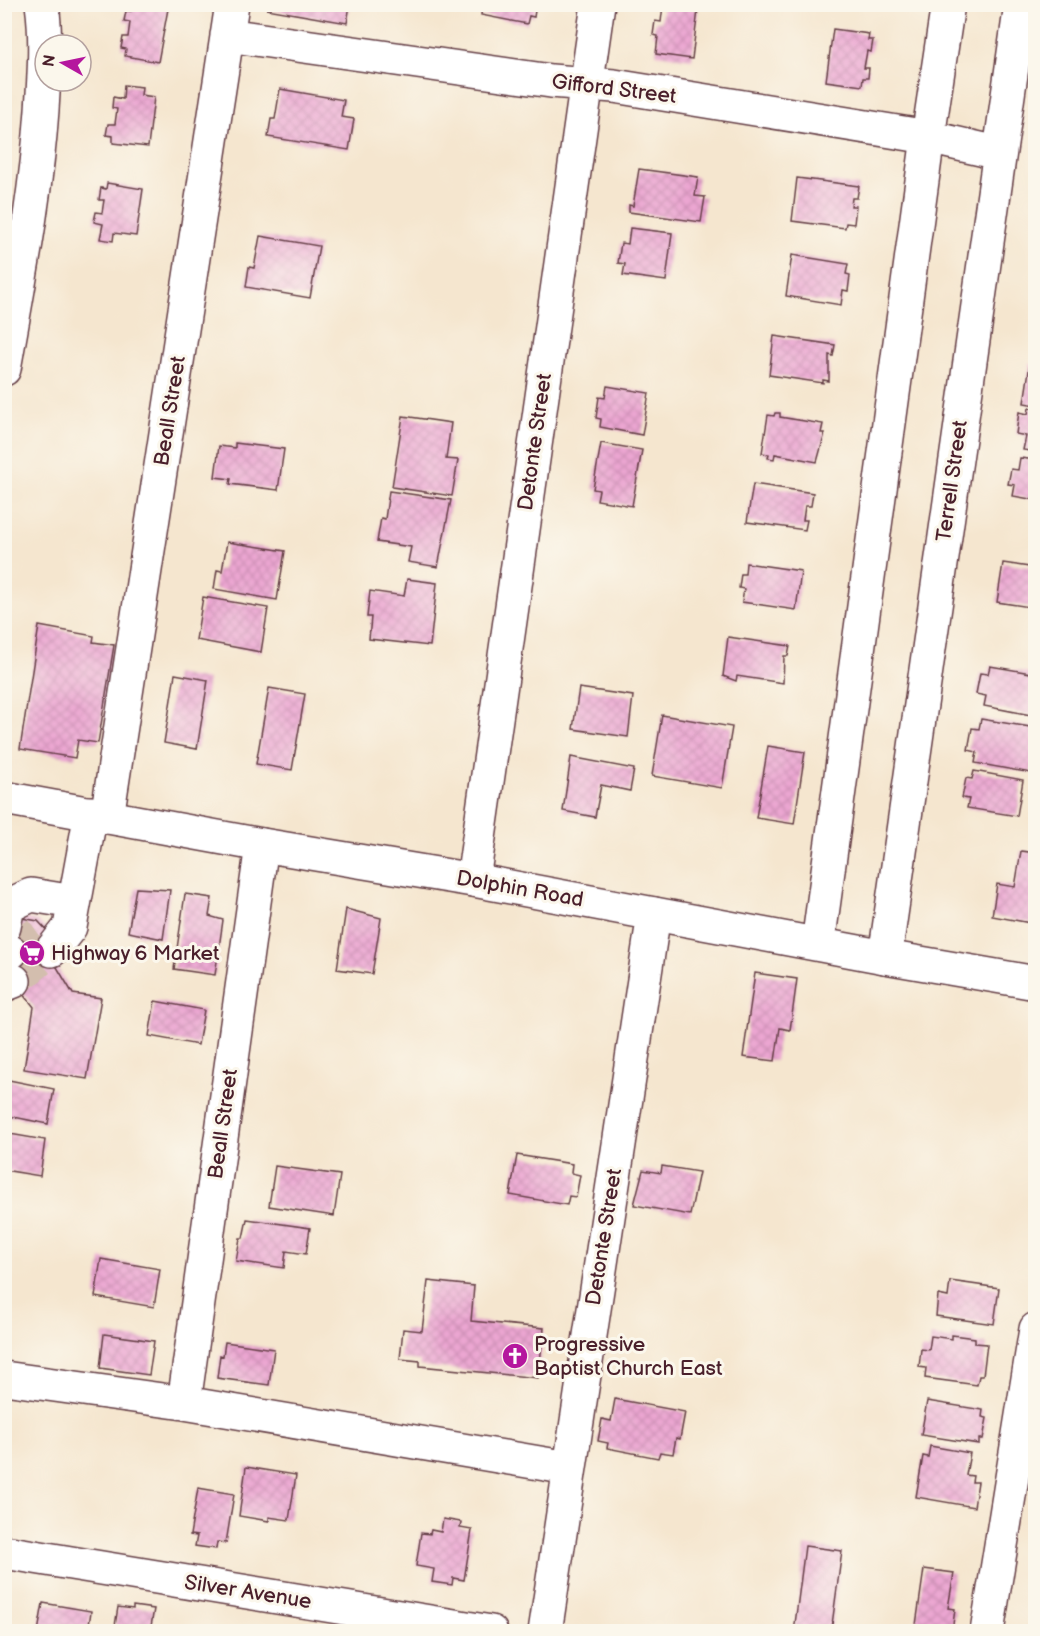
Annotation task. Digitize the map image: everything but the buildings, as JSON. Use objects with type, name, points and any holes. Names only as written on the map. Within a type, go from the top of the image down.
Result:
[{"type":"street","points":[[4,369],[32,204],[39,145],[44,80],[42,4]]},
{"type":"street","name":"Detonte Street","points":[[473,880],[598,4]]},
{"type":"street","points":[[818,944],[948,4]]},
{"type":"street","name":"Terrell Street","points":[[885,957],[1021,4]]},
{"type":"street","name":"Gifford Street","points":[[230,20],[551,81],[614,86],[928,137],[998,153]]},
{"type":"street","name":"Beall Street","points":[[49,939],[70,927],[69,902],[99,815],[230,20]]},
{"type":"street","name":"Dolphin Road","points":[[4,798],[262,845],[473,880],[1035,983]]},
{"type":"street","name":"Beall Street","points":[[184,1403],[262,845]]},
{"type":"street","points":[[8,960],[8,906],[31,894],[69,902]]},
{"type":"street","name":"Detonte Street","points":[[545,1632],[654,914]]},
{"type":"street","points":[[987,1632],[1035,1329]]},
{"type":"street","points":[[4,1378],[184,1403],[569,1468]]},
{"type":"street","name":"Silver Avenue","points":[[4,1552],[491,1632]]},
{"type":"tunnel","points":[[11,952],[45,928]]},
{"type":"tunnel","points":[[14,981],[52,950]]},
{"type":"place","name":"Highway 6 Market","points":[[32,953]]},
{"type":"place","name":"Progressive Baptist Church East","points":[[515,1356]]}]
